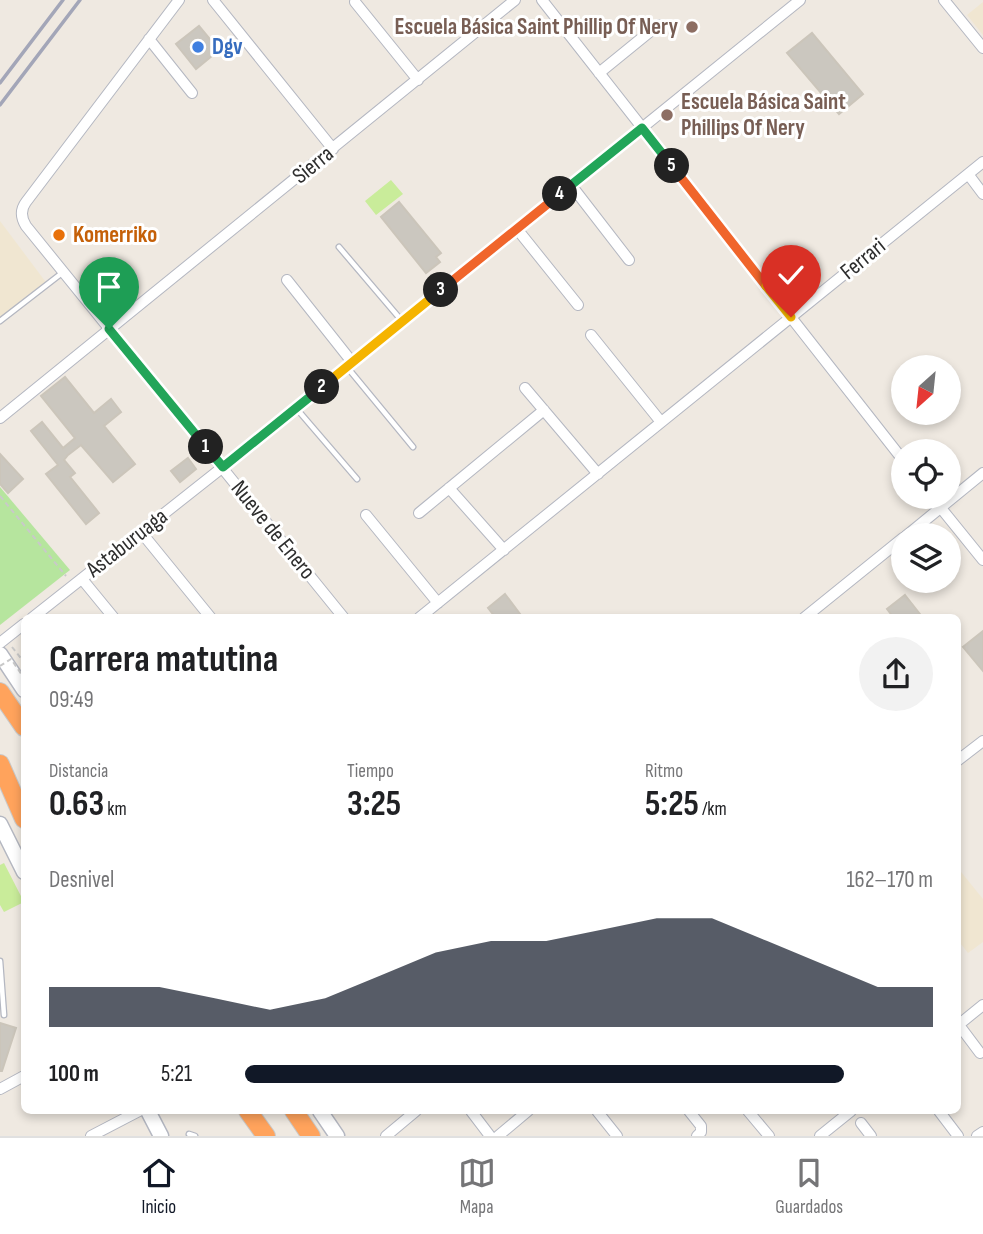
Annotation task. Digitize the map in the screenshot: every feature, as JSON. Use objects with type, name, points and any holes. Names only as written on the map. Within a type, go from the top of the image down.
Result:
[{"type":"highway","points":[[0,692],[21,723]]},
{"type":"highway","points":[[0,754],[21,785]]},
{"type":"highway","points":[[0,764],[21,812]]},
{"type":"highway","points":[[250,1114],[266,1136]]},
{"type":"highway","points":[[296,1114],[311,1136]]},
{"type":"main road","points":[[0,654],[21,686]]},
{"type":"main road","points":[[0,824],[21,866]]},
{"type":"main road","points":[[150,1114],[161,1136]]},
{"type":"main road","points":[[322,1114],[337,1136]]},
{"type":"street","points":[[179,0],[149,39],[192,93]]},
{"type":"street","points":[[213,0],[333,149]]},
{"type":"street","name":"Sierra","points":[[0,418],[516,0]]},
{"type":"street","points":[[542,0],[891,445]]},
{"type":"street","name":"Astaburuaga","points":[[37,614],[800,0]]},
{"type":"street","points":[[944,0],[983,48]]},
{"type":"street","points":[[355,2],[418,80]]},
{"type":"street","points":[[599,73],[658,25]]},
{"type":"street","name":"Nueve de Enero","points":[[149,39],[26,202],[21,213],[26,226],[341,614]]},
{"type":"street","name":"Ferrari","points":[[424,614],[983,162]]},
{"type":"street","points":[[968,174],[983,194]]},
{"type":"street","points":[[570,185],[629,260]]},
{"type":"street","points":[[517,229],[578,305]]},
{"type":"street","points":[[287,280],[349,365]]},
{"type":"street","points":[[591,335],[661,422]]},
{"type":"street","points":[[525,388],[598,474]]},
{"type":"street","points":[[419,513],[544,410]]},
{"type":"street","points":[[961,490],[983,473]]},
{"type":"street","points":[[449,488],[504,550]]},
{"type":"street","points":[[921,523],[938,509]]},
{"type":"street","points":[[942,509],[983,559]]},
{"type":"street","points":[[366,515],[438,603]]},
{"type":"street","points":[[141,532],[209,614]]},
{"type":"street","points":[[809,614],[891,548]]},
{"type":"street","points":[[78,582],[110,614]]},
{"type":"street","points":[[0,643],[21,626]]},
{"type":"street","points":[[961,758],[983,741]]},
{"type":"street","points":[[961,1023],[983,1005]]},
{"type":"street","points":[[961,1029],[981,1053]]},
{"type":"street","points":[[0,1088],[21,1078]]},
{"type":"street","points":[[91,1136],[133,1114]]},
{"type":"street","points":[[386,1136],[412,1114]]},
{"type":"street","points":[[473,1114],[490,1136]]},
{"type":"street","points":[[498,1136],[524,1114]]},
{"type":"street","points":[[599,1114],[617,1136]]},
{"type":"street","points":[[691,1114],[701,1126],[701,1132],[697,1136]]},
{"type":"street","points":[[751,1114],[769,1136]]},
{"type":"street","points":[[820,1136],[847,1114]]},
{"type":"street","points":[[941,1114],[958,1136]]},
{"type":"street","points":[[861,1123],[871,1136]]},
{"type":"street","points":[[977,1136],[983,1132]]},
{"type":"lane","points":[[339,247],[402,322]]},
{"type":"lane","points":[[0,321],[63,272]]},
{"type":"lane","points":[[349,365],[413,447]]},
{"type":"lane","points":[[296,407],[357,479]]},
{"type":"lane","points":[[0,961],[4,1015]]},
{"type":"lane","points":[[189,1134],[195,1136]]},
{"type":"path","points":[[0,496],[78,582]]},
{"type":"path","points":[[0,666],[11,659],[21,674]]},
{"type":"shaded area","points":[[983,2],[983,35],[967,15]]},
{"type":"shaded area","points":[[0,221],[48,285],[0,325]]},
{"type":"shaded area","points":[[961,872],[983,899],[983,942],[968,953],[961,944]]},
{"type":"green space","points":[[391,180],[403,194],[376,215],[365,201]]},
{"type":"green space","points":[[0,487],[70,570],[0,625]]},
{"type":"green space","points":[[4,863],[21,896],[21,904],[4,912],[0,905],[0,865]]},
{"type":"building","name":"Dgv","points":[[199,26],[219,50],[196,69],[176,44]]},
{"type":"building","points":[[812,33],[863,94],[839,114],[787,53]]},
{"type":"building","points":[[399,202],[441,253],[436,257],[440,262],[426,273],[381,217]]},
{"type":"building","name":"Komerriko","points":[[60,228],[66,235],[59,242],[52,236]]},
{"type":"building","points":[[65,377],[94,413],[111,399],[121,412],[104,426],[135,464],[113,482],[81,445],[68,455],[64,460],[75,473],[70,477],[99,513],[86,524],[46,474],[58,465],[31,431],[42,422],[63,448],[75,438],[41,396]]},
{"type":"building","points":[[0,454],[23,479],[8,493],[0,484]]},
{"type":"building","points":[[188,458],[196,469],[180,482],[171,471]]},
{"type":"building","points":[[505,594],[520,614],[493,614],[488,608]]},
{"type":"building","points":[[905,595],[920,614],[891,614],[887,609]]},
{"type":"building","points":[[983,631],[983,671],[963,647]]},
{"type":"building","points":[[0,1023],[16,1028],[2,1071],[0,1071]]},
{"type":"railway","points":[[0,83],[63,0]]},
{"type":"railway","points":[[0,105],[80,0]]},
{"type":"place","name":"Escuela Básica Saint Phillip Of Nery","points":[[692,27]]},
{"type":"place","name":"Dgv","points":[[198,47]]},
{"type":"place","name":"Escuela Básica Saint Phillips Of Nery","points":[[667,115]]},
{"type":"place","name":"Komerriko","points":[[59,235]]},
{"type":"route","points":[[109,329],[223,467],[642,128],[791,317]]}]
